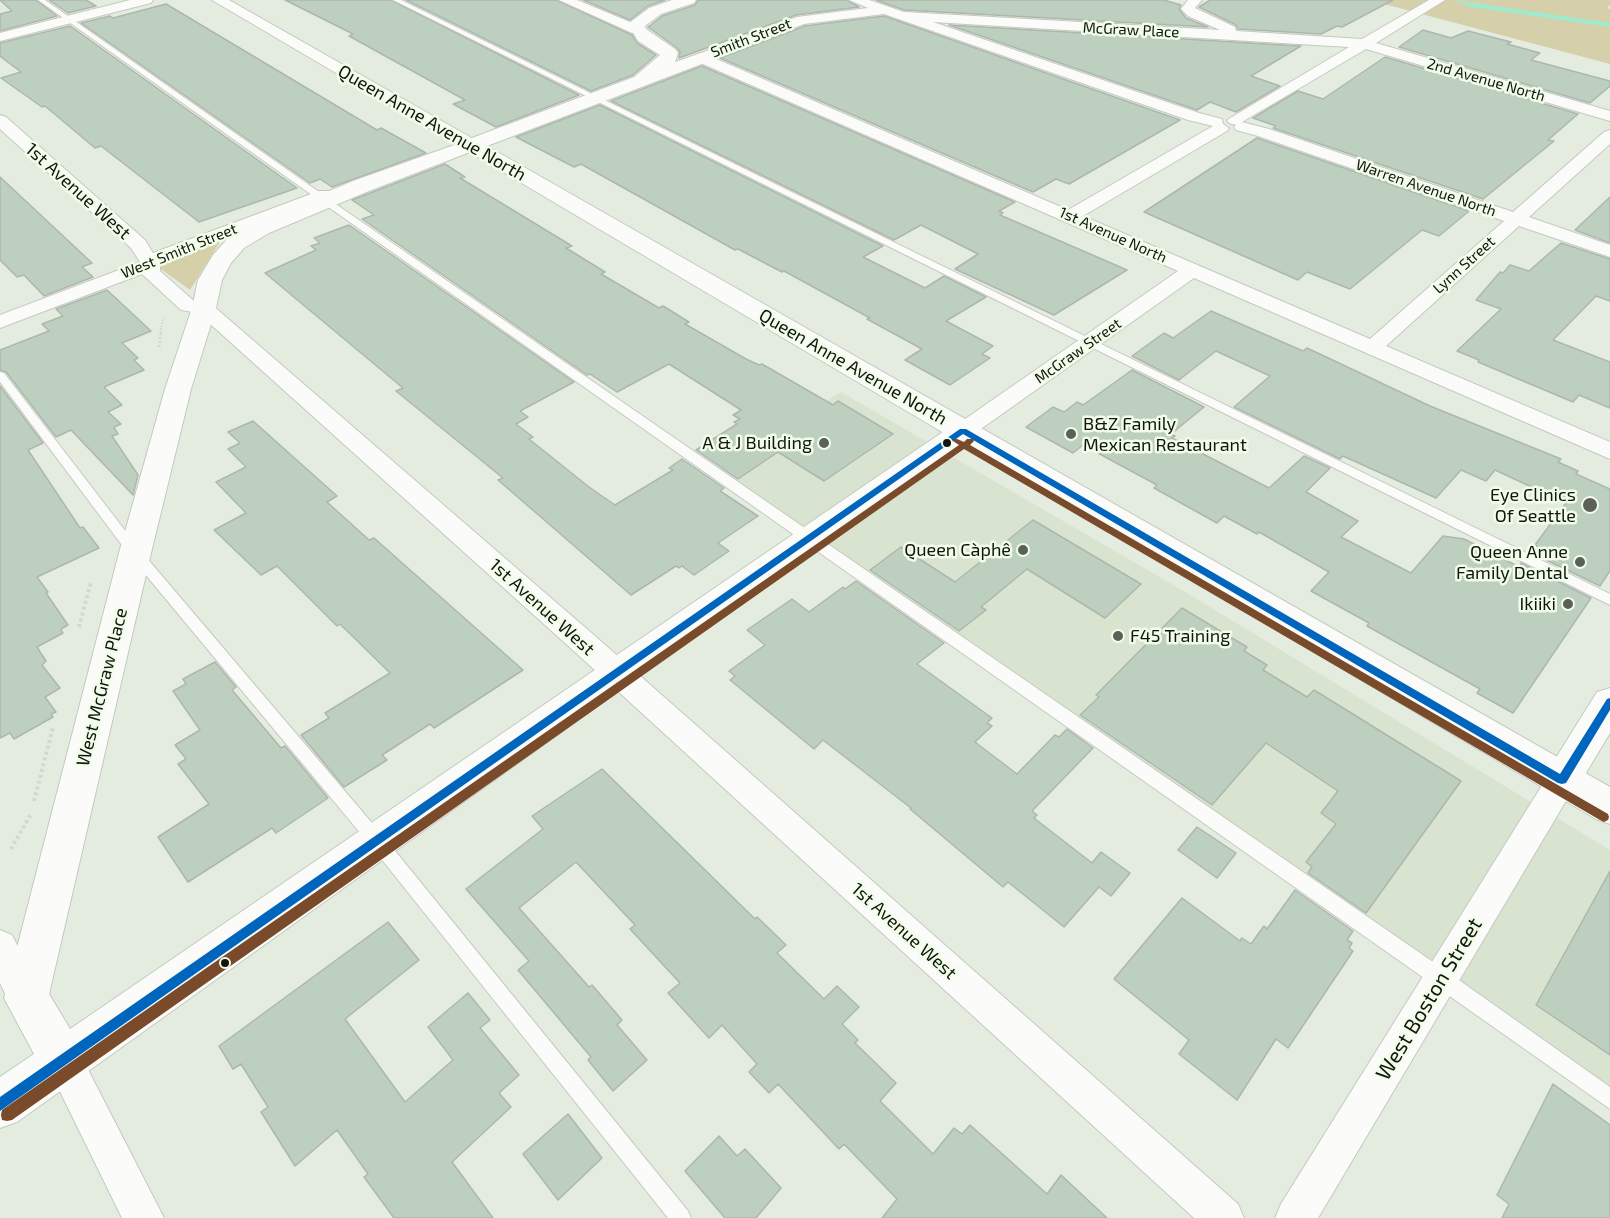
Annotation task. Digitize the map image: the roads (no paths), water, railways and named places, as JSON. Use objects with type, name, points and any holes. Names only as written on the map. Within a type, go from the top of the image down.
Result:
[{"type":"main road","points":[[637,30],[636,24],[645,16],[683,2]]},
{"type":"main road","name":"1st Avenue North","points":[[683,2],[657,18],[653,27],[662,37],[701,58]]},
{"type":"main road","name":"Smith Street","points":[[622,88],[647,75],[668,58],[669,53],[642,36],[637,30]]},
{"type":"main road","name":"Smith Street","points":[[471,145],[701,58]]},
{"type":"main road","name":"West Smith Street","points":[[204,308],[210,280],[221,260],[236,243],[261,228],[323,199],[471,145]]},
{"type":"main road","name":"Queen Anne Avenue North","points":[[471,145],[1610,807]]},
{"type":"main road","name":"West McGraw Place","points":[[26,998],[135,553],[178,389],[204,308]]},
{"type":"main road","points":[[0,1105],[963,431]]},
{"type":"main road","points":[[1562,780],[1610,702]]},
{"type":"main road","points":[[26,998],[64,1061]]},
{"type":"street","points":[[0,38],[146,0]]},
{"type":"street","name":"Queen Anne Avenue North","points":[[219,0],[471,145]]},
{"type":"street","points":[[566,0],[637,30]]},
{"type":"street","name":"Warren Avenue North","points":[[856,0],[1194,117],[1263,132],[1610,251]]},
{"type":"street","points":[[1196,0],[1188,9],[1193,13],[1245,37],[1331,62]]},
{"type":"street","points":[[1070,216],[1438,0]]},
{"type":"street","name":"McGraw Place","points":[[892,13],[1362,43]]},
{"type":"street","name":"Smith Street","points":[[701,58],[802,20],[892,13]]},
{"type":"street","name":"2nd Avenue North","points":[[1362,43],[1610,116]]},
{"type":"street","name":"1st Avenue North","points":[[701,58],[1610,451]]},
{"type":"street","name":"1st Avenue West","points":[[0,120],[138,244],[151,264],[150,272],[188,306],[204,308],[616,672],[1224,1218]]},
{"type":"street","name":"Lynn Street","points":[[1372,348],[1610,135]]},
{"type":"street","name":"West Smith Street","points":[[0,322],[151,264],[163,255],[323,199]]},
{"type":"street","name":"McGraw Street","points":[[963,431],[1193,270]]},
{"type":"street","name":"West Boston Street","points":[[1295,1218],[1443,979],[1562,780]]},
{"type":"street","points":[[0,947],[26,998]]},
{"type":"street","points":[[64,1061],[144,1218]]},
{"type":"lane","points":[[41,0],[1443,979],[1610,1099]]},
{"type":"lane","points":[[396,0],[1091,341],[1610,600]]},
{"type":"lane","points":[[0,375],[135,553],[377,841],[681,1218]]},
{"type":"waterway","points":[[1456,0],[1472,5],[1610,25]]},
{"type":"place","name":"B&Z Family Mexican Restaurant","points":[[1071,434]]},
{"type":"place","name":"A & J Building","points":[[824,443]]},
{"type":"place","name":"Eye Clinics Of Seattle","points":[[1590,505]]},
{"type":"place","name":"Queen Càphê","points":[[1023,550]]},
{"type":"place","name":"Queen Anne Family Dental","points":[[1580,562]]},
{"type":"place","name":"Ikiiki","points":[[1568,604]]},
{"type":"place","name":"F45 Training","points":[[1118,636]]}]
